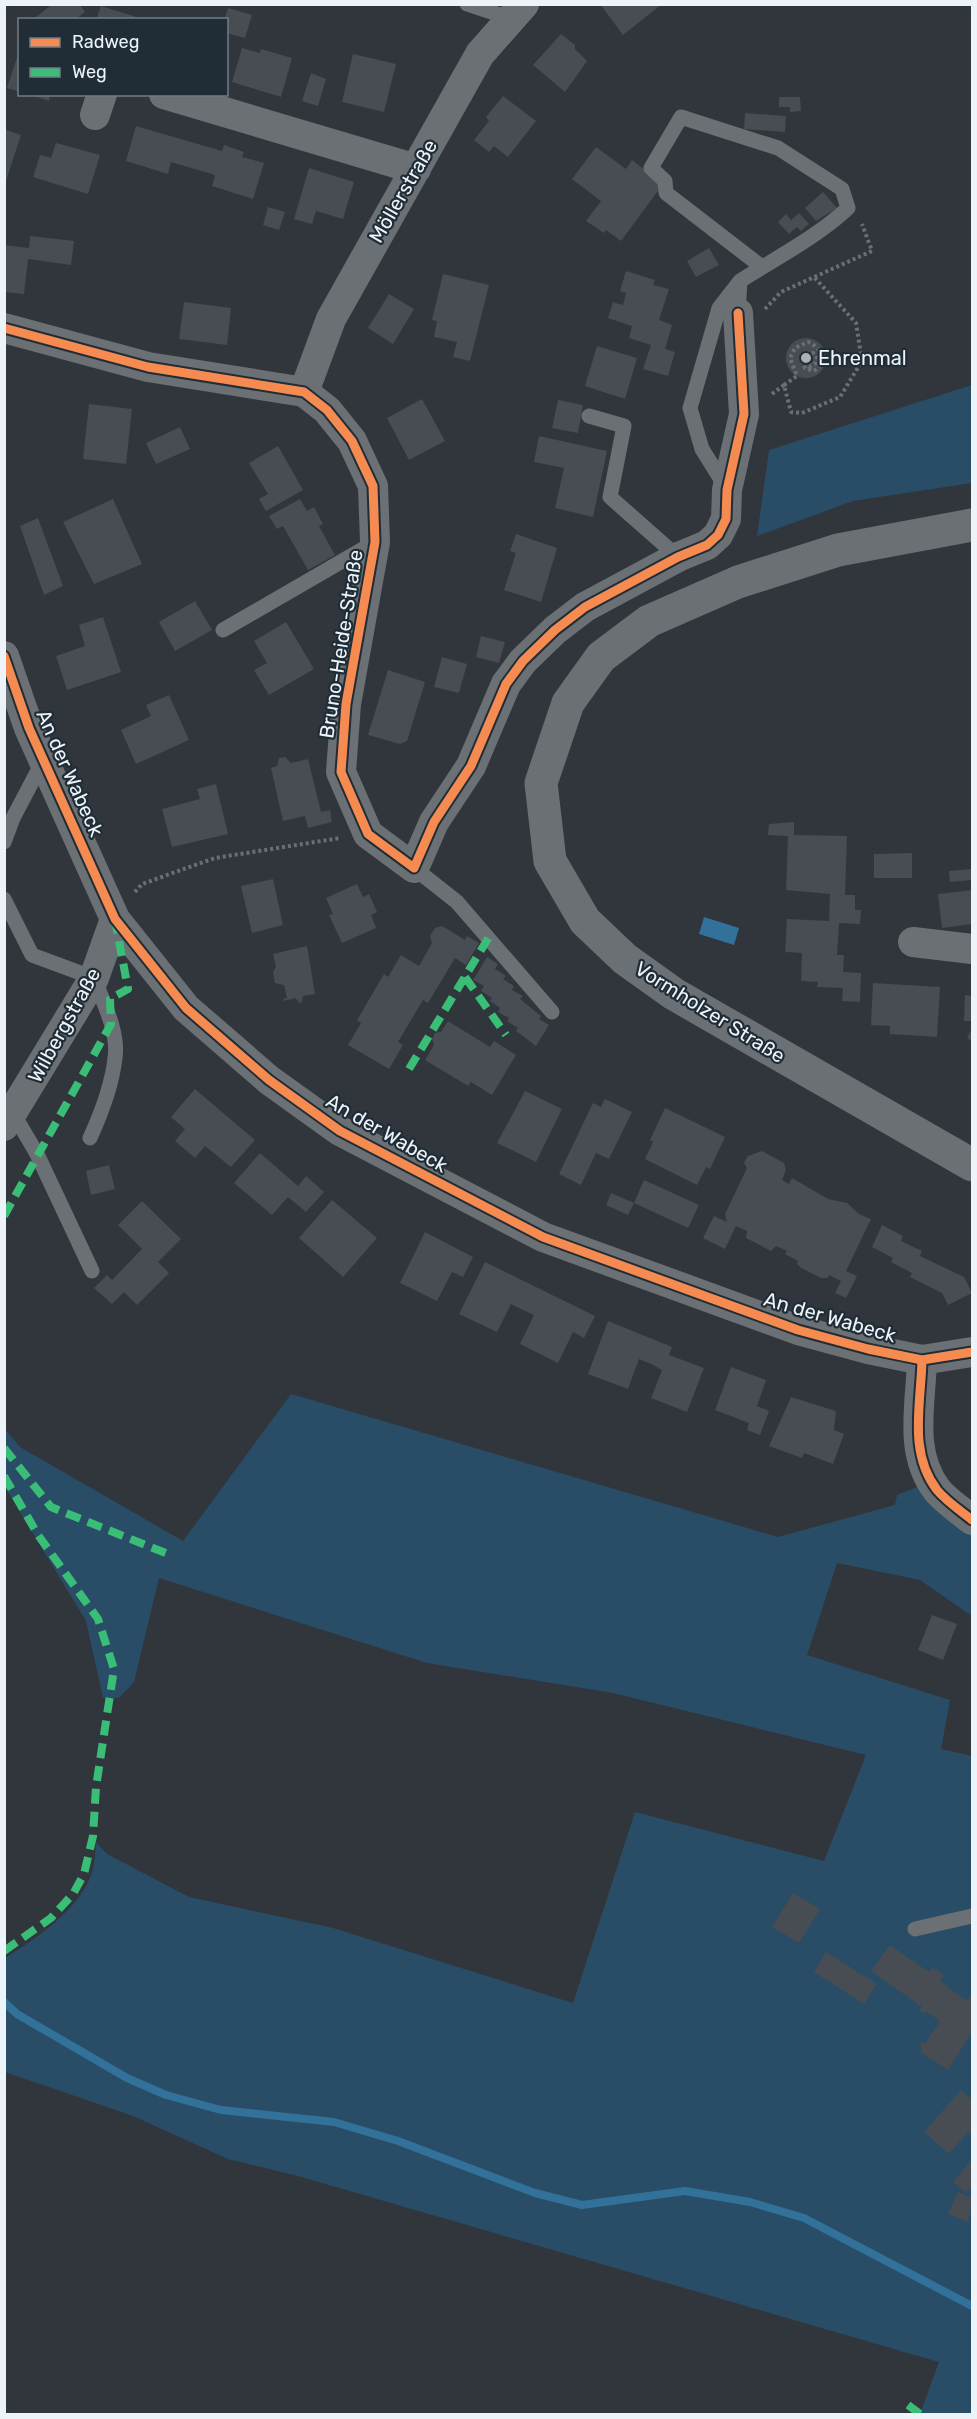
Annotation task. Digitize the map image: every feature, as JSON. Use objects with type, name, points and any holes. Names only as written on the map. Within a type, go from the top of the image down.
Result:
[{"type":"main road","name":"Vormholzer Straße","points":[[972,525],[838,550],[738,582],[649,621],[600,657],[568,703],[541,783],[550,861],[585,921],[625,959],[674,994],[972,1165]]},
{"type":"street","name":"Möllerstraße","points":[[304,392],[331,319],[480,54],[517,11]]},
{"type":"street","points":[[171,96],[416,169]]},
{"type":"street","points":[[414,868],[434,822],[471,766],[506,684],[523,661],[555,630],[585,607],[678,557],[706,545],[718,535],[726,519],[727,489],[744,414],[739,323]]},
{"type":"street","name":"Bruno-Heide-Straße","points":[[4,328],[148,367],[304,392],[327,410],[356,450],[373,486],[375,542],[346,704],[341,772],[368,834],[414,868]]},
{"type":"street","name":"An der Wabeck","points":[[4,656],[43,761],[115,919],[186,1008],[269,1080],[339,1131],[543,1237],[798,1330],[868,1349],[922,1360],[972,1352]]},
{"type":"street","name":"Wilbergstraße","points":[[9,1120],[94,978],[115,919]]},
{"type":"street","points":[[913,942],[972,949]]},
{"type":"street","points":[[922,1360],[917,1431],[923,1464],[938,1490],[972,1520]]},
{"type":"lane","points":[[467,4],[517,11]]},
{"type":"lane","points":[[727,489],[702,449],[690,408],[719,308],[740,281],[833,222],[848,208],[842,189],[778,148],[681,117],[651,168],[664,181],[666,193],[762,267]]},
{"type":"lane","points":[[739,323],[740,281]]},
{"type":"lane","points":[[589,416],[624,426],[610,497],[678,557]]},
{"type":"lane","points":[[223,630],[375,542]]},
{"type":"lane","points":[[4,842],[13,818],[43,761]]},
{"type":"lane","points":[[414,868],[457,902],[552,1012]]},
{"type":"lane","points":[[4,899],[32,955],[94,978],[111,1024],[116,1057],[101,1114],[90,1138]]},
{"type":"lane","points":[[9,1120],[37,1154],[92,1271]]},
{"type":"lane","points":[[915,1929],[972,1916]]},
{"type":"path","points":[[739,323],[781,292],[872,251],[865,227],[848,208]]},
{"type":"path","points":[[784,385],[791,412],[802,413],[840,397],[862,361],[856,323],[814,277]]},
{"type":"path","points":[[744,414],[797,376],[790,358],[795,348],[808,342],[816,345],[822,353],[822,364],[814,371],[805,368],[801,358],[806,353],[813,353],[817,358],[809,367],[809,359]]},
{"type":"path","points":[[115,919],[142,884],[215,858],[368,834]]},
{"type":"shaded area","points":[[972,385],[972,483],[853,501],[757,536],[769,450]]},
{"type":"shaded area","points":[[704,917],[739,928],[734,945],[699,934]]},
{"type":"shaded area","points":[[291,1394],[778,1537],[895,1505],[897,1495],[922,1485],[972,1530],[972,1616],[920,1580],[837,1563],[807,1655],[950,1700],[941,1749],[972,1756],[972,2414],[920,2414],[939,2362],[298,2176],[228,2159],[133,2116],[5,2072],[5,1958],[55,1922],[76,1900],[85,1888],[92,1871],[96,1842],[107,1854],[189,1897],[333,1928],[573,2003],[635,1812],[824,1861],[866,1755],[613,1693],[427,1663],[159,1578],[134,1682],[119,1698],[103,1698],[86,1621],[5,1487],[5,1429],[20,1447],[183,1541]]},
{"type":"building","points":[[53,4],[79,4],[85,12],[78,18],[35,18]]},
{"type":"building","points":[[600,4],[662,4],[623,35]]},
{"type":"building","points":[[101,6],[140,18],[97,18]]},
{"type":"building","points":[[228,8],[252,15],[245,38],[228,34],[228,18],[225,18]]},
{"type":"building","points":[[561,34],[575,45],[575,49],[587,61],[565,92],[533,65]]},
{"type":"building","points":[[242,48],[260,53],[261,49],[292,58],[281,97],[232,82]]},
{"type":"building","points":[[18,54],[18,91],[7,88]]},
{"type":"building","points":[[353,54],[396,64],[384,112],[342,102]]},
{"type":"building","points":[[311,73],[326,79],[318,106],[302,101]]},
{"type":"building","points":[[35,96],[50,96],[49,101]]},
{"type":"building","points":[[503,96],[536,121],[508,157],[494,146],[489,152],[474,140],[489,121],[486,117]]},
{"type":"building","points":[[779,97],[800,97],[801,111],[790,112],[790,107],[779,107]]},
{"type":"building","points":[[745,113],[786,116],[785,132],[744,129]]},
{"type":"building","points":[[136,126],[222,151],[224,145],[244,152],[242,157],[264,163],[253,199],[212,186],[215,175],[171,162],[168,174],[126,161]]},
{"type":"building","points":[[4,129],[21,135],[5,184],[4,184]]},
{"type":"building","points":[[56,143],[100,155],[88,194],[33,177],[40,155],[51,158]]},
{"type":"building","points":[[596,147],[626,169],[632,160],[663,184],[621,241],[606,230],[604,233],[586,221],[601,201],[572,179]]},
{"type":"building","points":[[309,168],[354,182],[343,219],[316,211],[312,224],[294,219]]},
{"type":"building","points":[[823,192],[837,208],[816,221],[805,208]]},
{"type":"building","points":[[268,207],[285,212],[279,230],[263,225]]},
{"type":"building","points":[[799,213],[809,224],[801,231],[797,227],[789,234],[778,222],[786,214],[791,220]]},
{"type":"building","points":[[30,236],[74,241],[71,265],[28,259],[24,294],[4,292],[4,245],[29,248]]},
{"type":"building","points":[[709,248],[719,265],[696,277],[687,261]]},
{"type":"building","points":[[626,271],[655,280],[653,285],[669,289],[659,320],[672,325],[665,349],[675,352],[668,376],[643,369],[651,345],[629,338],[632,326],[608,318],[613,302],[623,305],[626,293],[620,291]]},
{"type":"building","points":[[443,274],[489,285],[470,361],[453,357],[457,342],[434,337],[437,321],[432,320]]},
{"type":"building","points":[[389,294],[414,309],[393,344],[368,328]]},
{"type":"building","points":[[184,302],[231,308],[227,345],[179,339]]},
{"type":"building","name":"Ehrenmal","points":[[806,338],[814,339],[820,344],[825,350],[825,366],[820,372],[814,377],[806,378],[798,377],[792,372],[787,366],[786,358],[787,350],[792,344],[798,339]]},
{"type":"building","points":[[597,346],[637,358],[625,399],[585,386]]},
{"type":"building","points":[[422,399],[445,441],[409,460],[387,418]]},
{"type":"building","points":[[558,400],[583,405],[578,433],[552,428]]},
{"type":"building","points":[[89,404],[132,409],[126,464],[83,459]]},
{"type":"building","points":[[180,427],[190,449],[156,464],[146,443]]},
{"type":"building","points":[[539,436],[607,451],[593,517],[555,508],[564,468],[534,462]]},
{"type":"building","points":[[278,446],[303,490],[266,511],[259,499],[268,494],[249,463]]},
{"type":"building","points":[[113,499],[142,564],[94,584],[63,522]]},
{"type":"building","points":[[300,499],[307,511],[314,507],[323,524],[319,526],[335,555],[308,570],[283,526],[277,529],[269,516]]},
{"type":"building","points":[[38,518],[63,586],[44,595],[20,526]]},
{"type":"building","points":[[516,534],[557,548],[541,602],[504,590],[516,553],[510,551]]},
{"type":"building","points":[[195,601],[212,630],[175,651],[159,622]]},
{"type":"building","points":[[103,617],[121,672],[67,690],[56,656],[85,646],[79,625]]},
{"type":"building","points":[[286,622],[314,669],[269,695],[254,670],[267,663],[254,641]]},
{"type":"building","points":[[481,636],[505,642],[499,663],[476,657]]},
{"type":"building","points":[[442,657],[467,664],[459,693],[434,687]]},
{"type":"building","points":[[388,670],[425,682],[407,741],[400,744],[368,735]]},
{"type":"building","points":[[169,695],[189,740],[136,764],[121,730],[151,716],[146,705]]},
{"type":"building","points":[[285,757],[291,763],[308,759],[321,812],[330,810],[332,822],[308,828],[305,816],[283,821],[271,768],[277,766],[279,758]]},
{"type":"building","points":[[216,784],[228,834],[172,847],[162,809],[200,799],[197,789]]},
{"type":"building","points":[[794,822],[794,835],[847,836],[845,895],[855,895],[855,910],[861,910],[860,924],[839,923],[837,955],[844,955],[843,972],[861,973],[860,1002],[842,1001],[843,988],[817,987],[818,982],[801,981],[802,953],[785,952],[787,919],[829,921],[830,894],[786,890],[788,836],[768,835],[769,824]]},
{"type":"building","points":[[912,853],[912,878],[874,878],[874,854]]},
{"type":"building","points":[[972,869],[972,880],[950,882],[949,871]]},
{"type":"building","points":[[273,879],[283,925],[252,933],[241,886]]},
{"type":"building","points":[[357,884],[363,897],[369,894],[377,912],[371,915],[376,928],[342,943],[329,915],[333,914],[326,898]]},
{"type":"building","points":[[972,890],[972,924],[942,928],[938,894]]},
{"type":"building","points":[[442,926],[465,940],[467,936],[479,943],[466,965],[455,958],[428,1003],[423,1000],[398,1042],[403,1045],[389,1069],[348,1045],[361,1023],[357,1020],[384,974],[388,977],[401,955],[419,966],[432,943],[430,936],[435,928]]},
{"type":"building","points":[[307,946],[315,994],[303,996],[301,1004],[295,998],[284,1001],[283,999],[287,998],[284,985],[275,983],[273,972],[276,967],[273,954]]},
{"type":"building","points":[[487,957],[498,964],[495,969],[506,976],[503,979],[514,986],[512,990],[523,996],[520,999],[541,1016],[539,1019],[549,1025],[536,1046],[516,1031],[518,1028],[507,1021],[509,1018],[498,1012],[500,1008],[490,1001],[492,998],[481,991],[484,986],[473,980]]},
{"type":"building","points":[[873,983],[940,987],[937,1037],[890,1034],[890,1026],[871,1025]]},
{"type":"building","points":[[965,995],[972,996],[972,1021],[964,1021]]},
{"type":"building","points":[[448,1021],[490,1047],[494,1041],[516,1055],[492,1095],[471,1082],[468,1086],[425,1060],[434,1045],[432,1039],[435,1033],[441,1032]]},
{"type":"building","points":[[972,1028],[972,1041],[967,1038]]},
{"type":"building","points":[[195,1089],[255,1140],[231,1167],[205,1146],[195,1158],[175,1141],[185,1129],[171,1117]]},
{"type":"building","points":[[525,1091],[562,1109],[536,1162],[497,1143]]},
{"type":"building","points":[[605,1099],[632,1112],[609,1159],[596,1153],[581,1185],[559,1174],[593,1103],[601,1107]]},
{"type":"building","points":[[665,1108],[725,1137],[710,1169],[706,1167],[697,1185],[645,1159],[653,1142],[650,1140]]},
{"type":"building","points":[[762,1151],[784,1163],[786,1170],[782,1180],[789,1184],[792,1178],[828,1199],[847,1203],[859,1214],[871,1219],[846,1271],[857,1276],[846,1298],[835,1293],[841,1281],[829,1275],[828,1278],[821,1278],[801,1268],[797,1264],[798,1261],[785,1254],[787,1251],[776,1246],[771,1251],[746,1238],[747,1231],[736,1226],[725,1249],[703,1238],[714,1216],[727,1222],[725,1214],[747,1168],[744,1163],[748,1156]]},
{"type":"building","points":[[260,1153],[298,1186],[306,1176],[324,1192],[306,1212],[288,1197],[272,1215],[234,1183]]},
{"type":"building","points":[[109,1165],[115,1189],[91,1195],[86,1171]]},
{"type":"building","points":[[644,1180],[699,1205],[688,1228],[634,1203]]},
{"type":"building","points":[[611,1193],[634,1203],[628,1215],[606,1205]]},
{"type":"building","points":[[332,1200],[377,1238],[343,1277],[299,1238]]},
{"type":"building","points":[[142,1201],[181,1239],[158,1262],[169,1273],[137,1305],[124,1292],[112,1304],[94,1288],[107,1275],[112,1280],[142,1249],[118,1225]]},
{"type":"building","points":[[882,1225],[903,1236],[901,1241],[922,1251],[920,1256],[964,1277],[972,1293],[948,1305],[942,1293],[910,1277],[912,1273],[891,1262],[893,1258],[872,1247]]},
{"type":"building","points":[[425,1232],[473,1257],[463,1277],[452,1272],[437,1301],[400,1283]]},
{"type":"building","points":[[485,1262],[595,1316],[584,1338],[573,1332],[558,1363],[520,1344],[534,1315],[511,1304],[497,1332],[459,1314]]},
{"type":"building","points":[[608,1321],[672,1347],[669,1355],[704,1368],[687,1412],[651,1398],[662,1370],[639,1359],[628,1389],[588,1374]]},
{"type":"building","points":[[731,1367],[766,1380],[757,1406],[769,1411],[760,1435],[747,1430],[749,1423],[715,1410]]},
{"type":"building","points":[[791,1397],[836,1411],[834,1430],[844,1434],[833,1464],[804,1453],[802,1458],[769,1446]]},
{"type":"building","points":[[932,1615],[957,1624],[943,1660],[918,1650]]},
{"type":"building","points":[[793,1893],[820,1909],[799,1943],[772,1927]]},
{"type":"building","points":[[890,1945],[929,1972],[933,1967],[944,1975],[940,1981],[967,2001],[972,1992],[972,2032],[948,2070],[920,2052],[922,2049],[919,2046],[922,2042],[925,2044],[940,2021],[926,2011],[924,2014],[919,2010],[922,2007],[871,1971]]},
{"type":"building","points":[[826,1952],[877,1984],[864,2004],[814,1972]]},
{"type":"building","points":[[961,2090],[972,2100],[972,2136],[968,2132],[949,2154],[924,2132]]},
{"type":"building","points":[[972,2159],[972,2186],[966,2193],[953,2182]]},
{"type":"building","points":[[958,2192],[972,2198],[972,2209],[967,2222],[948,2214]]},
{"type":"waterway","points":[[4,2002],[17,2014],[127,2078],[166,2095],[221,2110],[334,2122],[398,2141],[535,2193],[582,2205],[685,2191],[750,2202],[804,2218],[972,2306]]},
{"type":"marked path","points":[[4,1216],[111,1024],[110,999],[128,989],[116,925]]},
{"type":"marked path","points":[[409,1069],[489,937]]},
{"type":"marked path","points":[[465,977],[506,1035]]},
{"type":"marked path","points":[[4,1448],[51,1507],[168,1554]]},
{"type":"marked path","points":[[4,1476],[38,1535],[98,1619],[114,1669],[96,1787],[93,1836],[84,1874],[73,1894],[51,1918],[4,1951]]},
{"type":"marked path","points":[[908,2405],[920,2414]]},
{"type":"cycle path","points":[[4,328],[148,367],[304,392],[327,410],[352,441],[373,486],[375,542],[346,704],[341,772],[368,834],[414,868],[434,822],[471,766],[506,684],[523,661],[555,630],[585,607],[678,557],[707,545],[718,535],[726,519],[727,490],[744,414],[738,313]]},
{"type":"cycle path","points":[[4,656],[29,728],[115,919],[186,1008],[269,1080],[340,1131],[543,1237],[798,1330],[868,1349],[922,1360],[972,1352]]},
{"type":"cycle path","points":[[922,1360],[918,1427],[922,1460],[937,1490],[972,1520]]},
{"type":"place","name":"Ehrenmal","points":[[806,358]]}]
